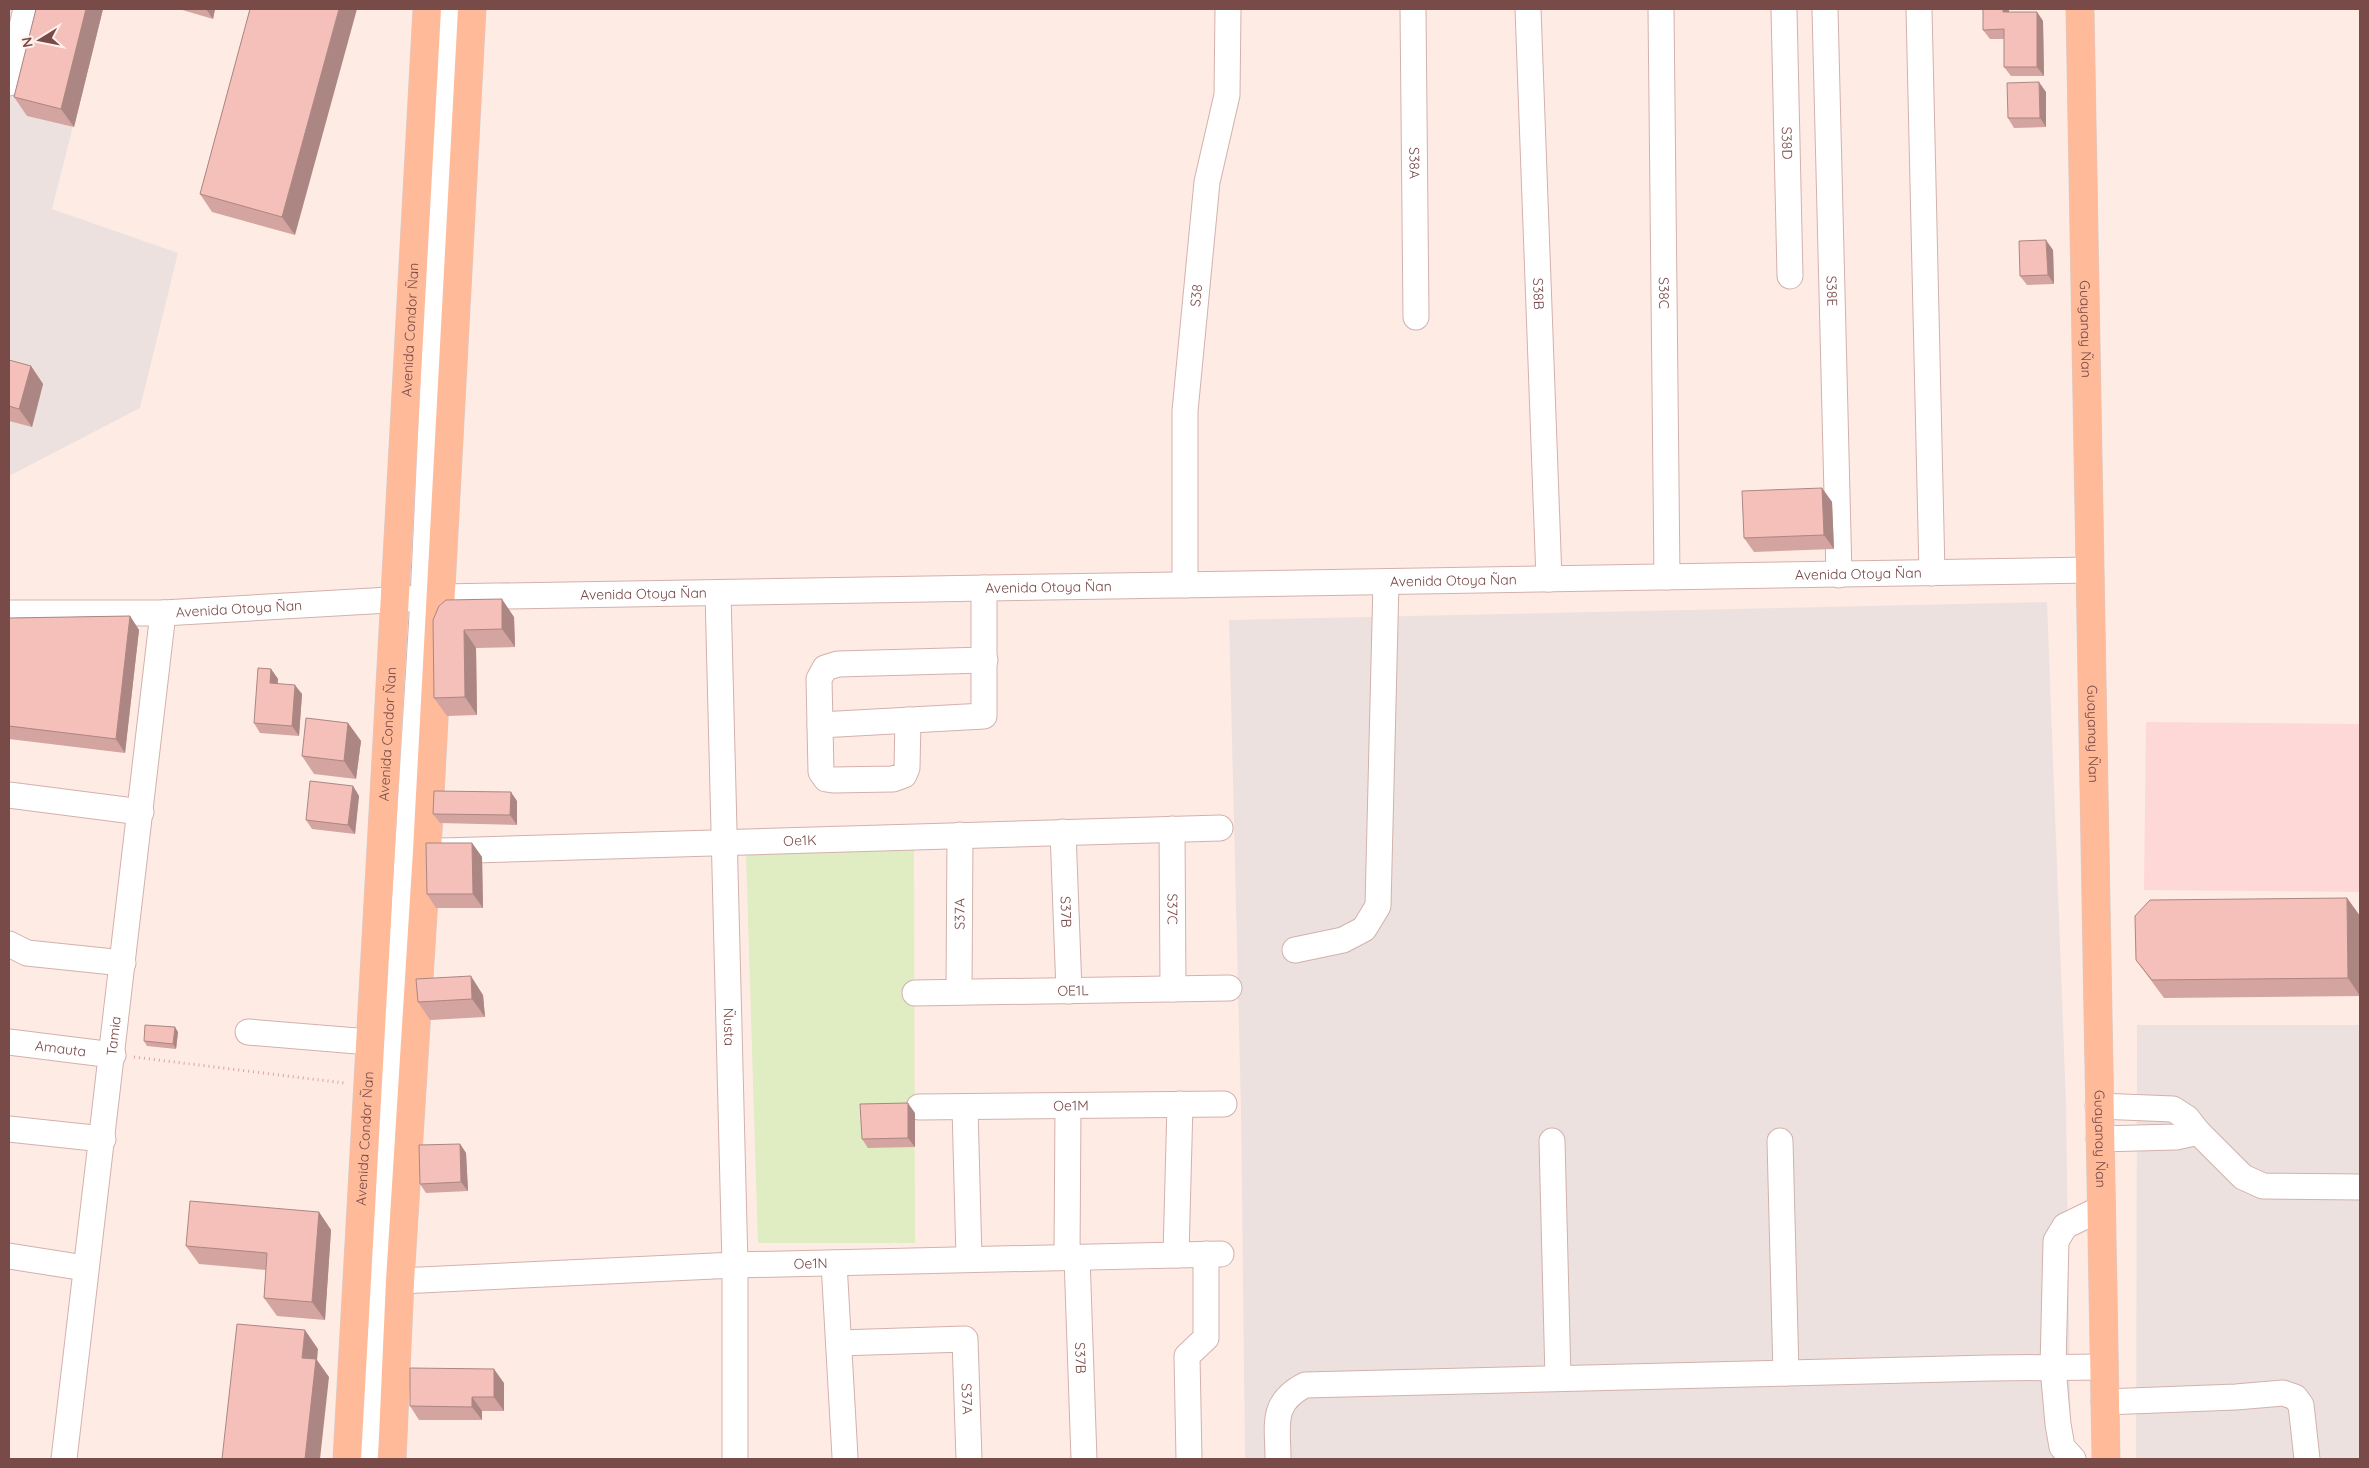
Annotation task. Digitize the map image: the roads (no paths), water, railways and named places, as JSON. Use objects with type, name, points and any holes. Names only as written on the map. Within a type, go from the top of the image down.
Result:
[{"type":"main road","name":"Avenida Condor Ñan","points":[[392,1459],[400,1281],[427,851],[420,599],[427,9]]},
{"type":"main road","name":"Avenida Condor Ñan","points":[[347,1459],[369,1042],[420,599],[472,9]]},
{"type":"main road","name":"Guayanay Ñan","points":[[2080,9],[2098,1106],[2106,1459]]},
{"type":"street","points":[[9,83],[26,9]]},
{"type":"street","points":[[365,1459],[376,1358],[420,599],[450,9]]},
{"type":"street","name":"S38","points":[[1185,585],[1185,411],[1207,182],[1227,95],[1228,9]]},
{"type":"street","name":"S38A","points":[[1413,9],[1416,317]]},
{"type":"street","name":"S38B","points":[[1528,9],[1549,579]]},
{"type":"street","name":"S38C","points":[[1661,9],[1667,577]]},
{"type":"street","name":"S38D","points":[[1784,9],[1790,276]]},
{"type":"street","name":"S38E","points":[[1825,9],[1839,575]]},
{"type":"street","points":[[1919,9],[1932,573]]},
{"type":"street","name":"Avenida Otoya Ñan","points":[[9,613],[163,613],[420,599],[2089,570]]},
{"type":"street","points":[[1295,950],[1344,940],[1364,929],[1378,906],[1386,582]]},
{"type":"street","points":[[820,725],[984,716],[984,588]]},
{"type":"street","name":"Ñusta","points":[[718,593],[735,1265],[735,1459]]},
{"type":"street","name":"Tamia","points":[[64,1459],[85,1268],[124,963],[163,613]]},
{"type":"street","points":[[908,720],[907,768],[904,775],[893,779],[826,778],[821,772],[819,679],[825,668],[838,664],[984,660]]},
{"type":"street","points":[[9,795],[140,812]]},
{"type":"street","name":"Oe1K","points":[[427,851],[1063,832],[1178,824],[1220,828]]},
{"type":"street","name":"S37C","points":[[1173,989],[1178,824]]},
{"type":"street","name":"S37B","points":[[1063,832],[1069,991]]},
{"type":"street","name":"S37A","points":[[959,992],[960,835]]},
{"type":"street","points":[[9,944],[27,953],[124,963]]},
{"type":"street","name":"OE1L","points":[[915,993],[1229,988]]},
{"type":"street","points":[[248,1032],[369,1042]]},
{"type":"street","name":"Amauta","points":[[9,1042],[113,1055]]},
{"type":"street","points":[[1176,1255],[1180,1104]]},
{"type":"street","name":"Oe1M","points":[[919,1108],[1224,1104]]},
{"type":"street","name":"S37B","points":[[1068,1106],[1072,1257],[1084,1459]]},
{"type":"street","points":[[2098,1106],[2173,1109],[2187,1118],[2198,1132],[2243,1177],[2263,1186],[2360,1187]]},
{"type":"street","points":[[965,1107],[969,1259]]},
{"type":"street","points":[[9,1129],[103,1139]]},
{"type":"street","points":[[2099,1140],[2176,1137],[2198,1132]]},
{"type":"street","points":[[1552,1141],[1558,1378]]},
{"type":"street","points":[[1780,1141],[1786,1373]]},
{"type":"street","points":[[2073,1459],[2062,1447],[2053,1368],[2056,1241],[2065,1226],[2100,1209]]},
{"type":"street","name":"Oe1N","points":[[400,1281],[735,1265],[1213,1254],[1206,1338],[1187,1356],[1189,1459]]},
{"type":"street","points":[[9,1256],[85,1268]]},
{"type":"street","points":[[834,1263],[845,1457]]},
{"type":"street","name":"S37A","points":[[839,1343],[965,1339],[969,1459]]},
{"type":"street","points":[[376,1358],[378,1459]]},
{"type":"street","points":[[1278,1459],[1278,1411],[1289,1393],[1305,1385],[2103,1367]]},
{"type":"street","points":[[2104,1402],[2236,1398],[2283,1393],[2296,1397],[2301,1405],[2307,1459]]}]
